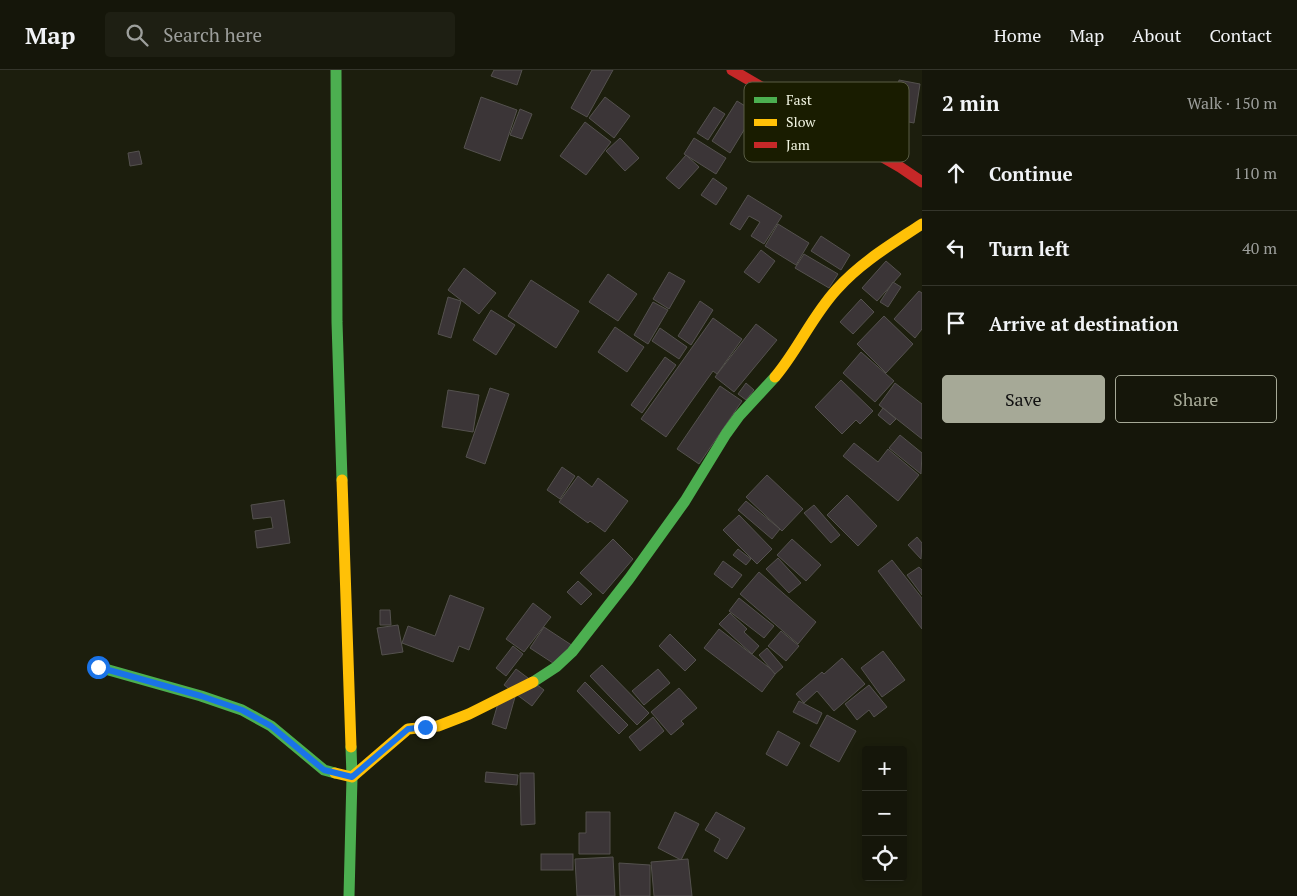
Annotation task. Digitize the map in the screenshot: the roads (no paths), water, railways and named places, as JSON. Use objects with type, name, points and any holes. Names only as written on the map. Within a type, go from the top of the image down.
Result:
[{"type":"street","points":[[336,70],[337,322],[352,777],[349,896]]},
{"type":"street","points":[[732,70],[753,82]]},
{"type":"street","points":[[891,162],[922,182]]},
{"type":"street","points":[[352,777],[408,729],[438,726],[469,714],[527,686],[556,667],[589,631],[655,543],[697,484],[726,434],[739,416],[776,376],[836,290],[865,262],[922,224]]},
{"type":"street","points":[[98,667],[178,688],[242,710],[271,726],[324,770],[352,777]]}]
